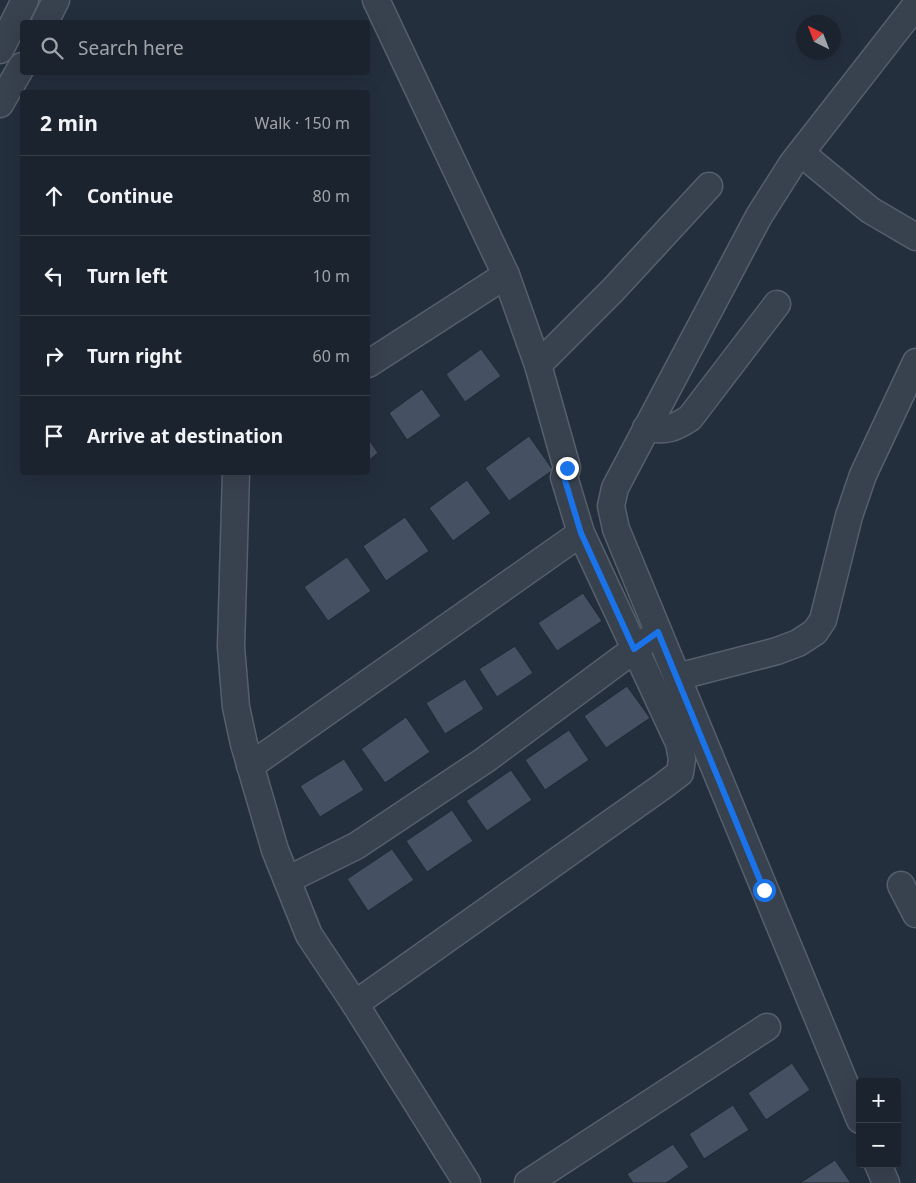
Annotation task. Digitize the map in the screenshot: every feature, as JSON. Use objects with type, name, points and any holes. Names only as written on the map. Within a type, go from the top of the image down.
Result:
[{"type":"street","points":[[0,50],[24,0]]},
{"type":"street","points":[[46,20],[56,0]]},
{"type":"street","points":[[355,1004],[680,773],[682,759],[678,743],[581,533],[564,477],[567,468],[538,365],[506,275],[376,0]]},
{"type":"street","points":[[856,1110],[616,529],[611,506],[615,488],[759,216],[792,164],[916,4]]},
{"type":"street","points":[[0,104],[20,69]]},
{"type":"street","points":[[801,153],[870,210],[916,237]]},
{"type":"street","points":[[538,365],[613,290],[708,186]]},
{"type":"street","points":[[370,363],[506,275]]},
{"type":"street","points":[[646,428],[662,430],[676,427],[690,418],[777,304]]},
{"type":"street","points":[[677,678],[776,651],[798,643],[815,632],[823,620],[849,516],[863,475],[916,362]]},
{"type":"street","points":[[236,475],[231,647],[236,707],[244,744],[275,850],[309,935],[355,1004],[467,1183]]},
{"type":"street","points":[[250,766],[581,533]]},
{"type":"street","points":[[286,880],[356,846],[485,760],[658,632]]},
{"type":"street","points":[[901,885],[916,914]]},
{"type":"street","points":[[528,1183],[767,1027]]},
{"type":"street","points":[[880,1168],[886,1183]]},
{"type":"building","points":[[481,349],[501,376],[465,402],[446,374]]},
{"type":"building","points":[[422,389],[441,416],[407,440],[389,413]]},
{"type":"building","points":[[529,436],[553,470],[509,501],[485,468]]},
{"type":"building","points":[[370,441],[378,453],[370,459]]},
{"type":"building","points":[[467,480],[491,513],[453,541],[429,508]]},
{"type":"building","points":[[405,517],[429,551],[386,581],[363,546]]},
{"type":"building","points":[[347,557],[371,591],[328,621],[304,587]]},
{"type":"building","points":[[583,593],[602,621],[557,651],[538,623]]},
{"type":"building","points":[[515,646],[533,673],[497,697],[479,669]]},
{"type":"building","points":[[465,679],[484,709],[445,734],[426,703]]},
{"type":"building","points":[[627,686],[650,718],[606,748],[584,716]]},
{"type":"building","points":[[406,717],[430,752],[385,783],[361,749]]},
{"type":"building","points":[[569,730],[589,760],[545,790],[525,760]]},
{"type":"building","points":[[344,759],[364,790],[320,817],[300,786]]},
{"type":"building","points":[[511,770],[532,800],[487,831],[466,801]]},
{"type":"building","points":[[452,810],[473,841],[427,872],[406,841]]},
{"type":"building","points":[[392,849],[414,880],[368,911],[347,879]]},
{"type":"building","points":[[792,1063],[810,1090],[766,1120],[748,1093]]},
{"type":"building","points":[[733,1105],[749,1130],[704,1159],[689,1134]]},
{"type":"building","points":[[673,1144],[689,1167],[666,1183],[633,1183],[627,1174]]},
{"type":"building","points":[[835,1160],[851,1183],[800,1183]]},
{"type":"route","points":[[567,468],[564,477],[581,533],[624,629],[634,649],[658,632],[764,890]]}]
